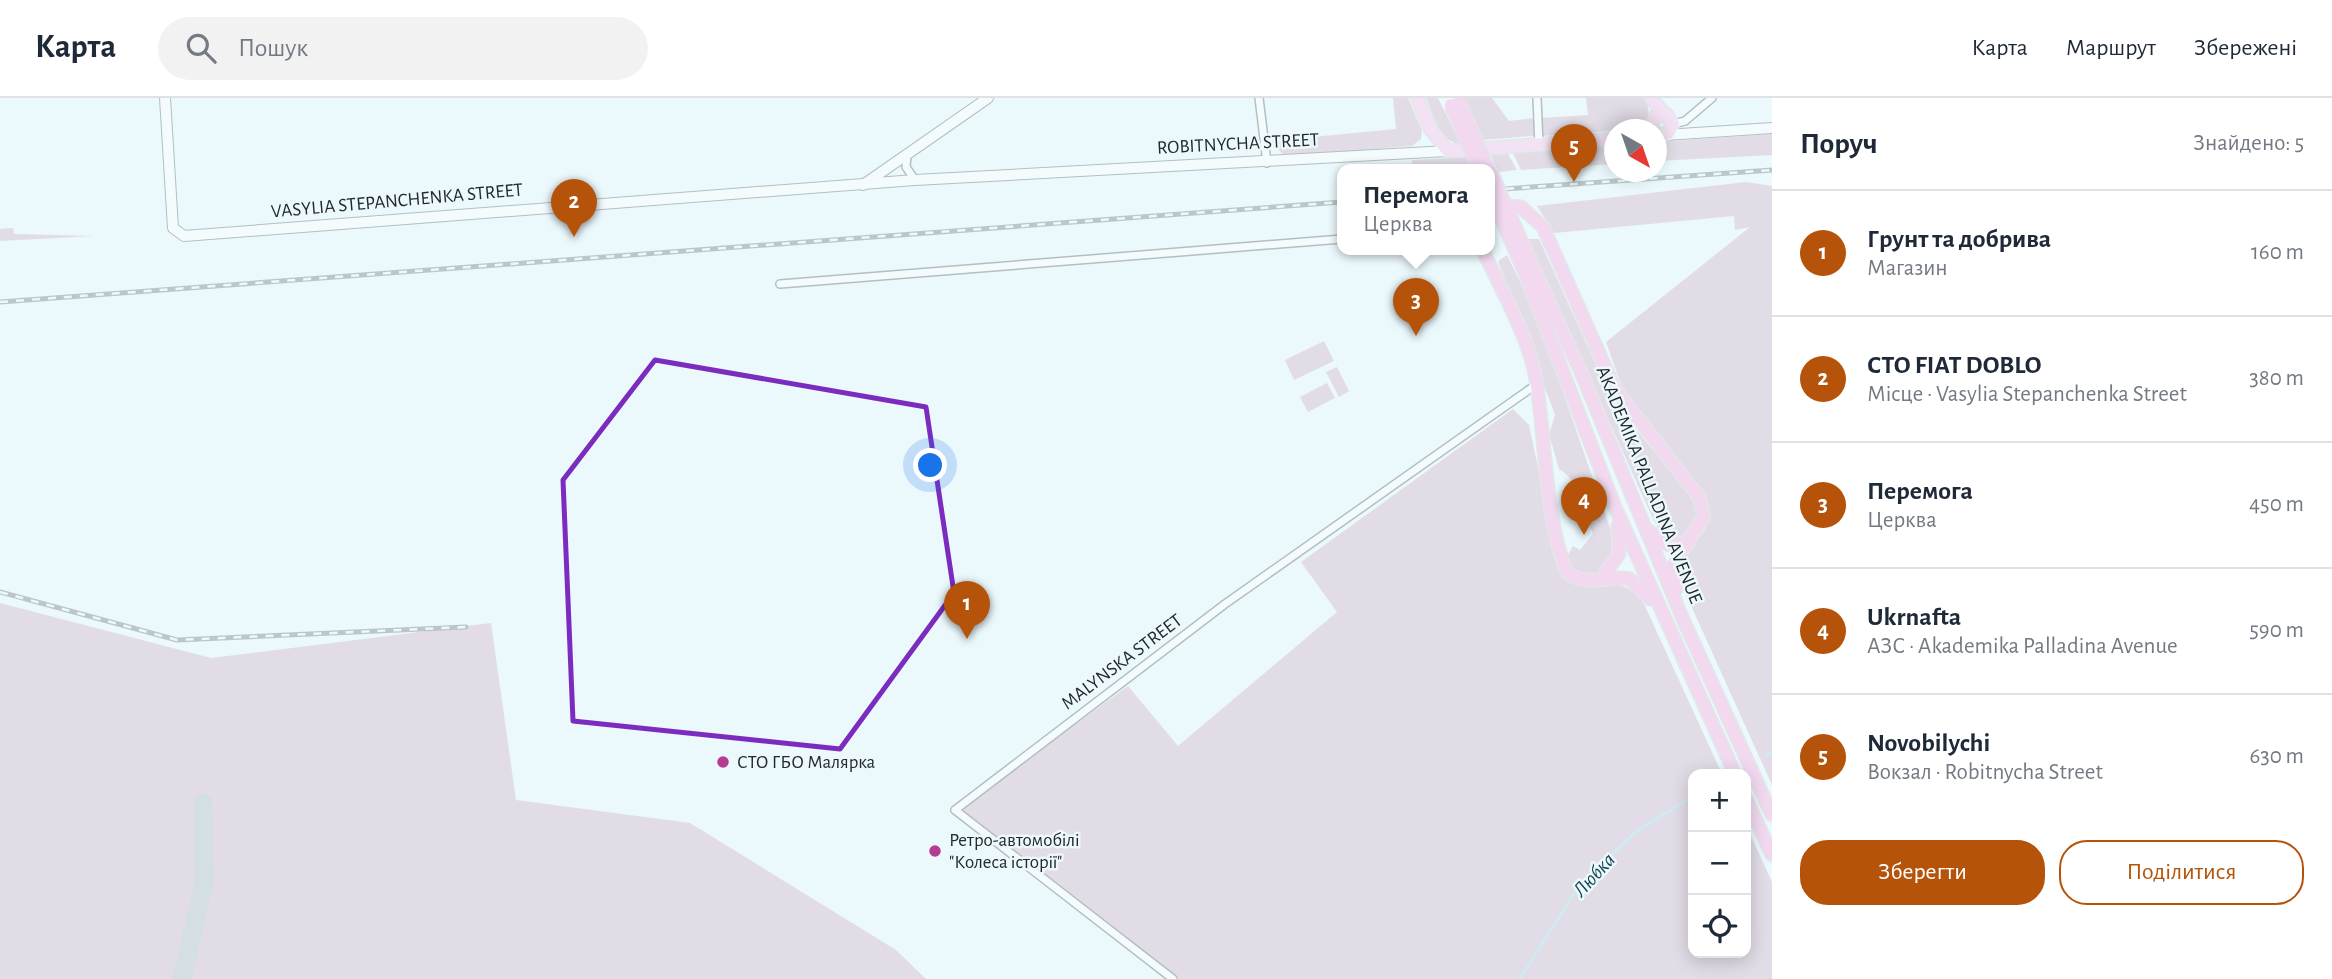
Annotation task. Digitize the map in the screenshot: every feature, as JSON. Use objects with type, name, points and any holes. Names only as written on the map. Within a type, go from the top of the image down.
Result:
[{"type":"highway","name":"AKADEMIKA PALLADINA AVENUE","points":[[1454,101],[1477,164]]},
{"type":"highway","name":"AKADEMIKA PALLADINA AVENUE","points":[[1454,101],[1486,164]]},
{"type":"highway","name":"AKADEMIKA PALLADINA AVENUE","points":[[1495,185],[1615,507],[1733,769]]},
{"type":"highway","name":"AKADEMIKA PALLADINA AVENUE","points":[[1495,205],[1582,374],[1682,617],[1772,815]]},
{"type":"highway","points":[[1495,209],[1508,206],[1521,207],[1543,227],[1615,389],[1699,498],[1703,516],[1679,554],[1673,575],[1682,617]]},
{"type":"highway","points":[[1485,255],[1525,344],[1537,383],[1546,463],[1567,572],[1581,581],[1602,578],[1630,579],[1660,611]]},
{"type":"highway","points":[[1602,578],[1619,554],[1615,507]]},
{"type":"highway","points":[[1642,521],[1660,542],[1669,545],[1688,542]]},
{"type":"highway","points":[[1751,809],[1772,855]]},
{"type":"main road","points":[[1417,98],[1431,130],[1448,151]]},
{"type":"main road","points":[[1652,99],[1656,119]]},
{"type":"main road","name":"ROBITNYCHA STREET","points":[[1448,151],[1604,140]]},
{"type":"street","name":"VASYLIA STEPANCHENKA STREET","points":[[165,98],[173,228],[184,236],[863,185]]},
{"type":"street","points":[[863,185],[988,98]]},
{"type":"street","points":[[1259,98],[1267,163]]},
{"type":"street","points":[[1538,98],[1539,145]]},
{"type":"street","points":[[1667,126],[1685,121],[1712,98]]},
{"type":"street","points":[[1667,130],[1691,134],[1772,128]]},
{"type":"street","points":[[1426,152],[1431,130]]},
{"type":"street","name":"ROBITNYCHA STREET","points":[[863,185],[1448,151]]},
{"type":"street","points":[[907,153],[906,167],[915,180]]},
{"type":"street","points":[[780,284],[1337,239]]},
{"type":"street","name":"MALYNSKA STREET","points":[[1173,979],[955,810],[1225,604],[1537,383]]},
{"type":"highlighted area","points":[[655,360],[926,407],[954,593],[840,749],[573,721],[563,480]]},
{"type":"shaded area","points":[[1393,98],[1408,98],[1422,130],[1421,139],[1412,146],[1285,156],[1269,141],[1396,129]]},
{"type":"shaded area","points":[[1426,98],[1438,98],[1461,144],[1442,133]]},
{"type":"shaded area","points":[[1463,98],[1492,98],[1509,121],[1534,118],[1534,136],[1482,140]]},
{"type":"shaded area","points":[[1586,98],[1643,98],[1649,111],[1647,119],[1604,119],[1604,131],[1543,136],[1541,118],[1588,115]]},
{"type":"shaded area","points":[[1772,134],[1772,155],[1667,160],[1667,141]]},
{"type":"shaded area","points":[[1604,146],[1604,165],[1521,170],[1513,153]]},
{"type":"shaded area","points":[[1508,154],[1517,170],[1498,172],[1491,155]]},
{"type":"shaded area","points":[[1468,157],[1472,164],[1412,164],[1412,160]]},
{"type":"shaded area","points":[[1746,182],[1772,186],[1772,785],[1679,579],[1684,557],[1708,523],[1706,497],[1624,393],[1606,342],[1750,227],[1735,230],[1734,216],[1554,233],[1537,206]]},
{"type":"shaded area","points":[[13,228],[14,234],[94,236],[0,241],[0,229]]},
{"type":"shaded area","points":[[1527,239],[1539,239],[1612,400],[1694,500],[1699,516],[1686,537],[1673,540],[1661,533],[1654,521]]},
{"type":"shaded area","points":[[1507,255],[1537,317],[1611,531],[1610,558],[1604,568],[1592,576],[1573,571],[1568,555],[1573,546],[1580,550],[1593,534],[1577,489],[1559,469],[1549,434],[1555,415],[1498,261]]},
{"type":"shaded area","points":[[1324,341],[1334,361],[1294,380],[1285,360]]},
{"type":"shaded area","points":[[1337,367],[1349,391],[1339,397],[1326,372]]},
{"type":"shaded area","points":[[1327,383],[1335,398],[1308,412],[1300,397]]},
{"type":"shaded area","points":[[1513,409],[1529,425],[1558,563],[1568,578],[1578,584],[1621,585],[1632,591],[1644,604],[1720,769],[1688,769],[1688,958],[1751,958],[1751,836],[1772,882],[1772,979],[1179,979],[963,812],[966,804],[1128,686],[1178,746],[1337,612],[1301,562]]},
{"type":"shaded area","points":[[0,603],[211,658],[491,623],[516,800],[690,823],[896,950],[926,979],[0,979]]},
{"type":"waterway","name":"Любка","points":[[1766,756],[1772,752]]},
{"type":"waterway","name":"Любка","points":[[1520,979],[1580,884],[1637,831],[1688,799]]},
{"type":"taxiway","points":[[182,979],[204,883],[203,803]]},
{"type":"railway","points":[[1495,190],[1772,170]]},
{"type":"railway","points":[[0,302],[1337,202]]},
{"type":"railway","points":[[0,592],[177,640],[466,627]]},
{"type":"place","name":"Novobilychi","points":[[1574,182]]},
{"type":"place","name":"СТО FIAT DOBLO","points":[[574,237]]},
{"type":"place","name":"Перемога","points":[[1416,336]]},
{"type":"place","name":"Ukrnafta","points":[[1584,535]]},
{"type":"place","name":"Грунт та добрива","points":[[967,639]]},
{"type":"place","name":"СТО ГБО Малярка","points":[[723,762]]},
{"type":"place","name":"Ретро-автомобілі \"Колеса історії\"","points":[[935,851]]}]
